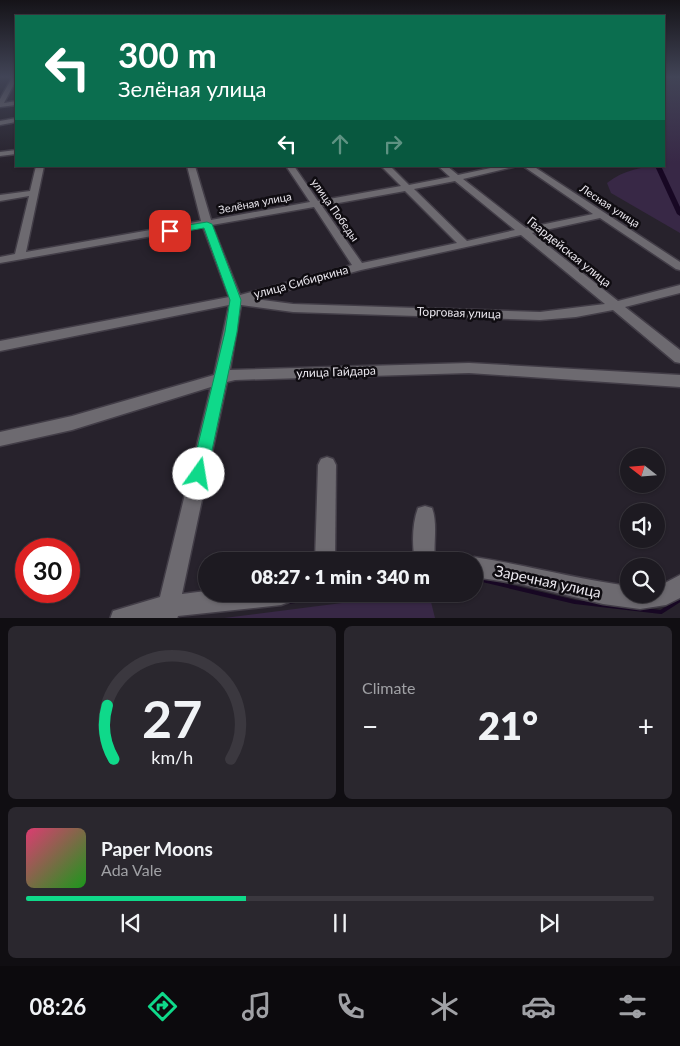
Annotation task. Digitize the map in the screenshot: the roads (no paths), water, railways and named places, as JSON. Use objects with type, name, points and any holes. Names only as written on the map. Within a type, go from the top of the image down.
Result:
[{"type":"street","points":[[0,124],[15,120]]},
{"type":"street","points":[[0,154],[15,152]]},
{"type":"street","points":[[20,256],[40,167]]},
{"type":"street","points":[[167,612],[231,332],[236,300],[207,224],[191,167]]},
{"type":"street","name":"улица Победы","points":[[291,167],[359,267]]},
{"type":"street","points":[[386,167],[465,245]]},
{"type":"street","name":"Гвардейская улица","points":[[443,167],[680,358]]},
{"type":"street","name":"Зелёная улица","points":[[0,260],[407,188],[508,167]]},
{"type":"street","name":"Лесная улица","points":[[528,167],[680,267]]},
{"type":"street","points":[[0,198],[33,192]]},
{"type":"street","name":"улица Сибиркина","points":[[0,346],[236,300],[359,267],[601,216]]},
{"type":"street","name":"Торговая улица","points":[[236,300],[293,308],[540,316],[572,314],[615,306],[680,289]]},
{"type":"street","name":"улица Гайдара","points":[[0,439],[72,423],[235,374],[469,368],[680,381]]},
{"type":"street","points":[[325,552],[327,465]]},
{"type":"street","points":[[424,552],[425,515]]},
{"type":"street","name":"Заречная улица","points":[[483,568],[520,574],[603,594],[640,598],[666,594],[680,586]]},
{"type":"street","points":[[121,618],[230,602]]},
{"type":"waterway","points":[[0,121],[15,118]]},
{"type":"waterway","points":[[658,167],[680,214]]},
{"type":"waterway","points":[[483,580],[575,602],[661,612],[680,600]]}]
